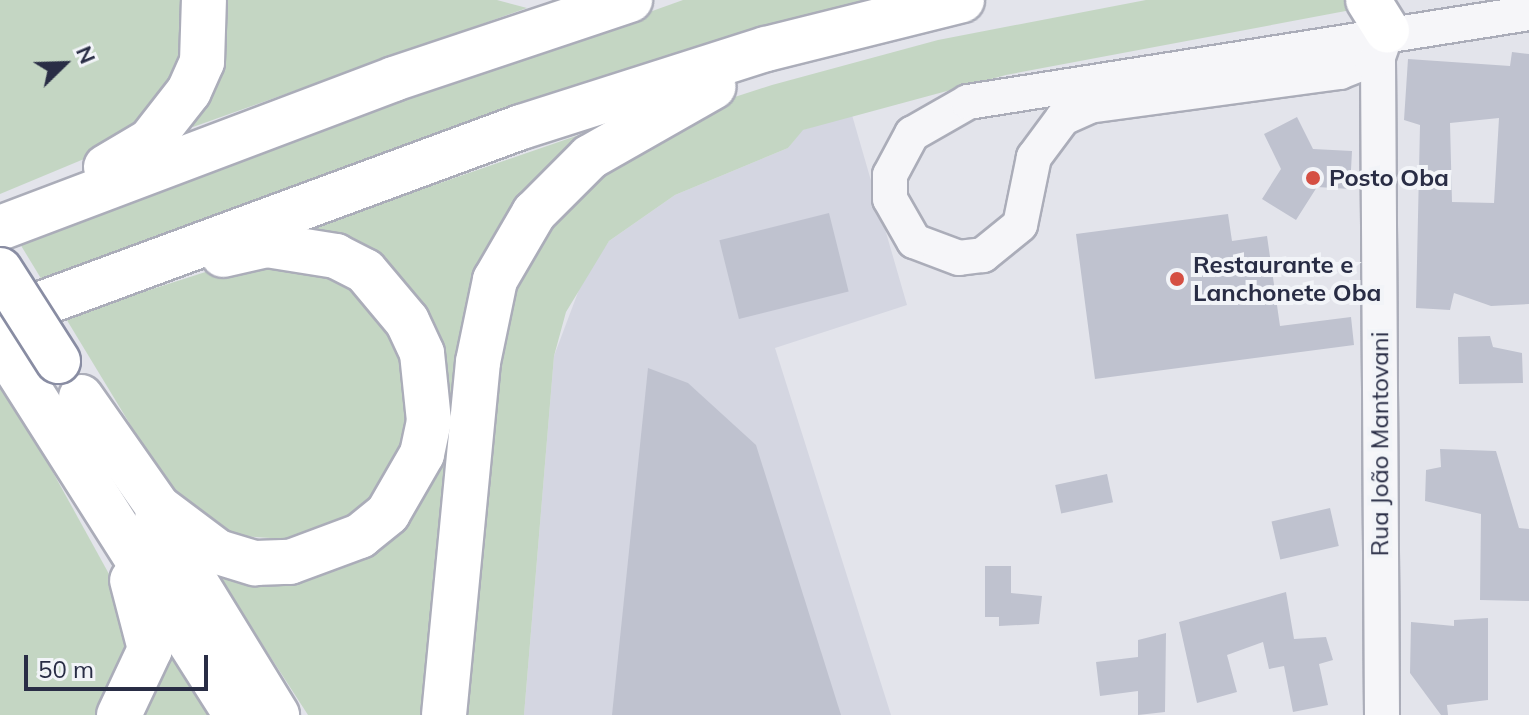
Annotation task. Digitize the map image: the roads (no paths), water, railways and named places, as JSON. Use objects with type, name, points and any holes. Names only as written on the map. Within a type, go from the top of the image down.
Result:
[{"type":"highway","points":[[3,226],[150,141],[174,115],[202,62],[204,0]]},
{"type":"highway","points":[[3,226],[408,74],[630,0]]},
{"type":"highway","points":[[0,319],[633,90],[942,5]]},
{"type":"highway","points":[[444,715],[482,323],[510,245],[560,185],[626,132],[743,74],[942,5]]},
{"type":"highway","points":[[29,371],[81,397],[158,507],[187,535],[255,563],[290,562],[360,536],[407,487],[429,421],[424,365],[407,321],[365,271],[336,256],[267,245],[65,293]]},
{"type":"highway","points":[[0,270],[29,371],[148,622],[145,672],[119,715]]},
{"type":"highway","points":[[29,371],[236,715]]},
{"type":"highway","points":[[81,397],[277,715]]},
{"type":"street","points":[[1339,58],[947,108],[898,152],[890,199],[914,241],[959,258],[983,255],[1020,225],[1034,157],[1063,118],[1090,106],[1339,58],[1382,22],[1529,13]]},
{"type":"street","name":"Rua João Mantovani","points":[[1382,22],[1382,715]]},
{"type":"place","name":"Posto Oba","points":[[1313,178]]},
{"type":"place","name":"Restaurante e Lanchonete Oba","points":[[1177,279]]}]
